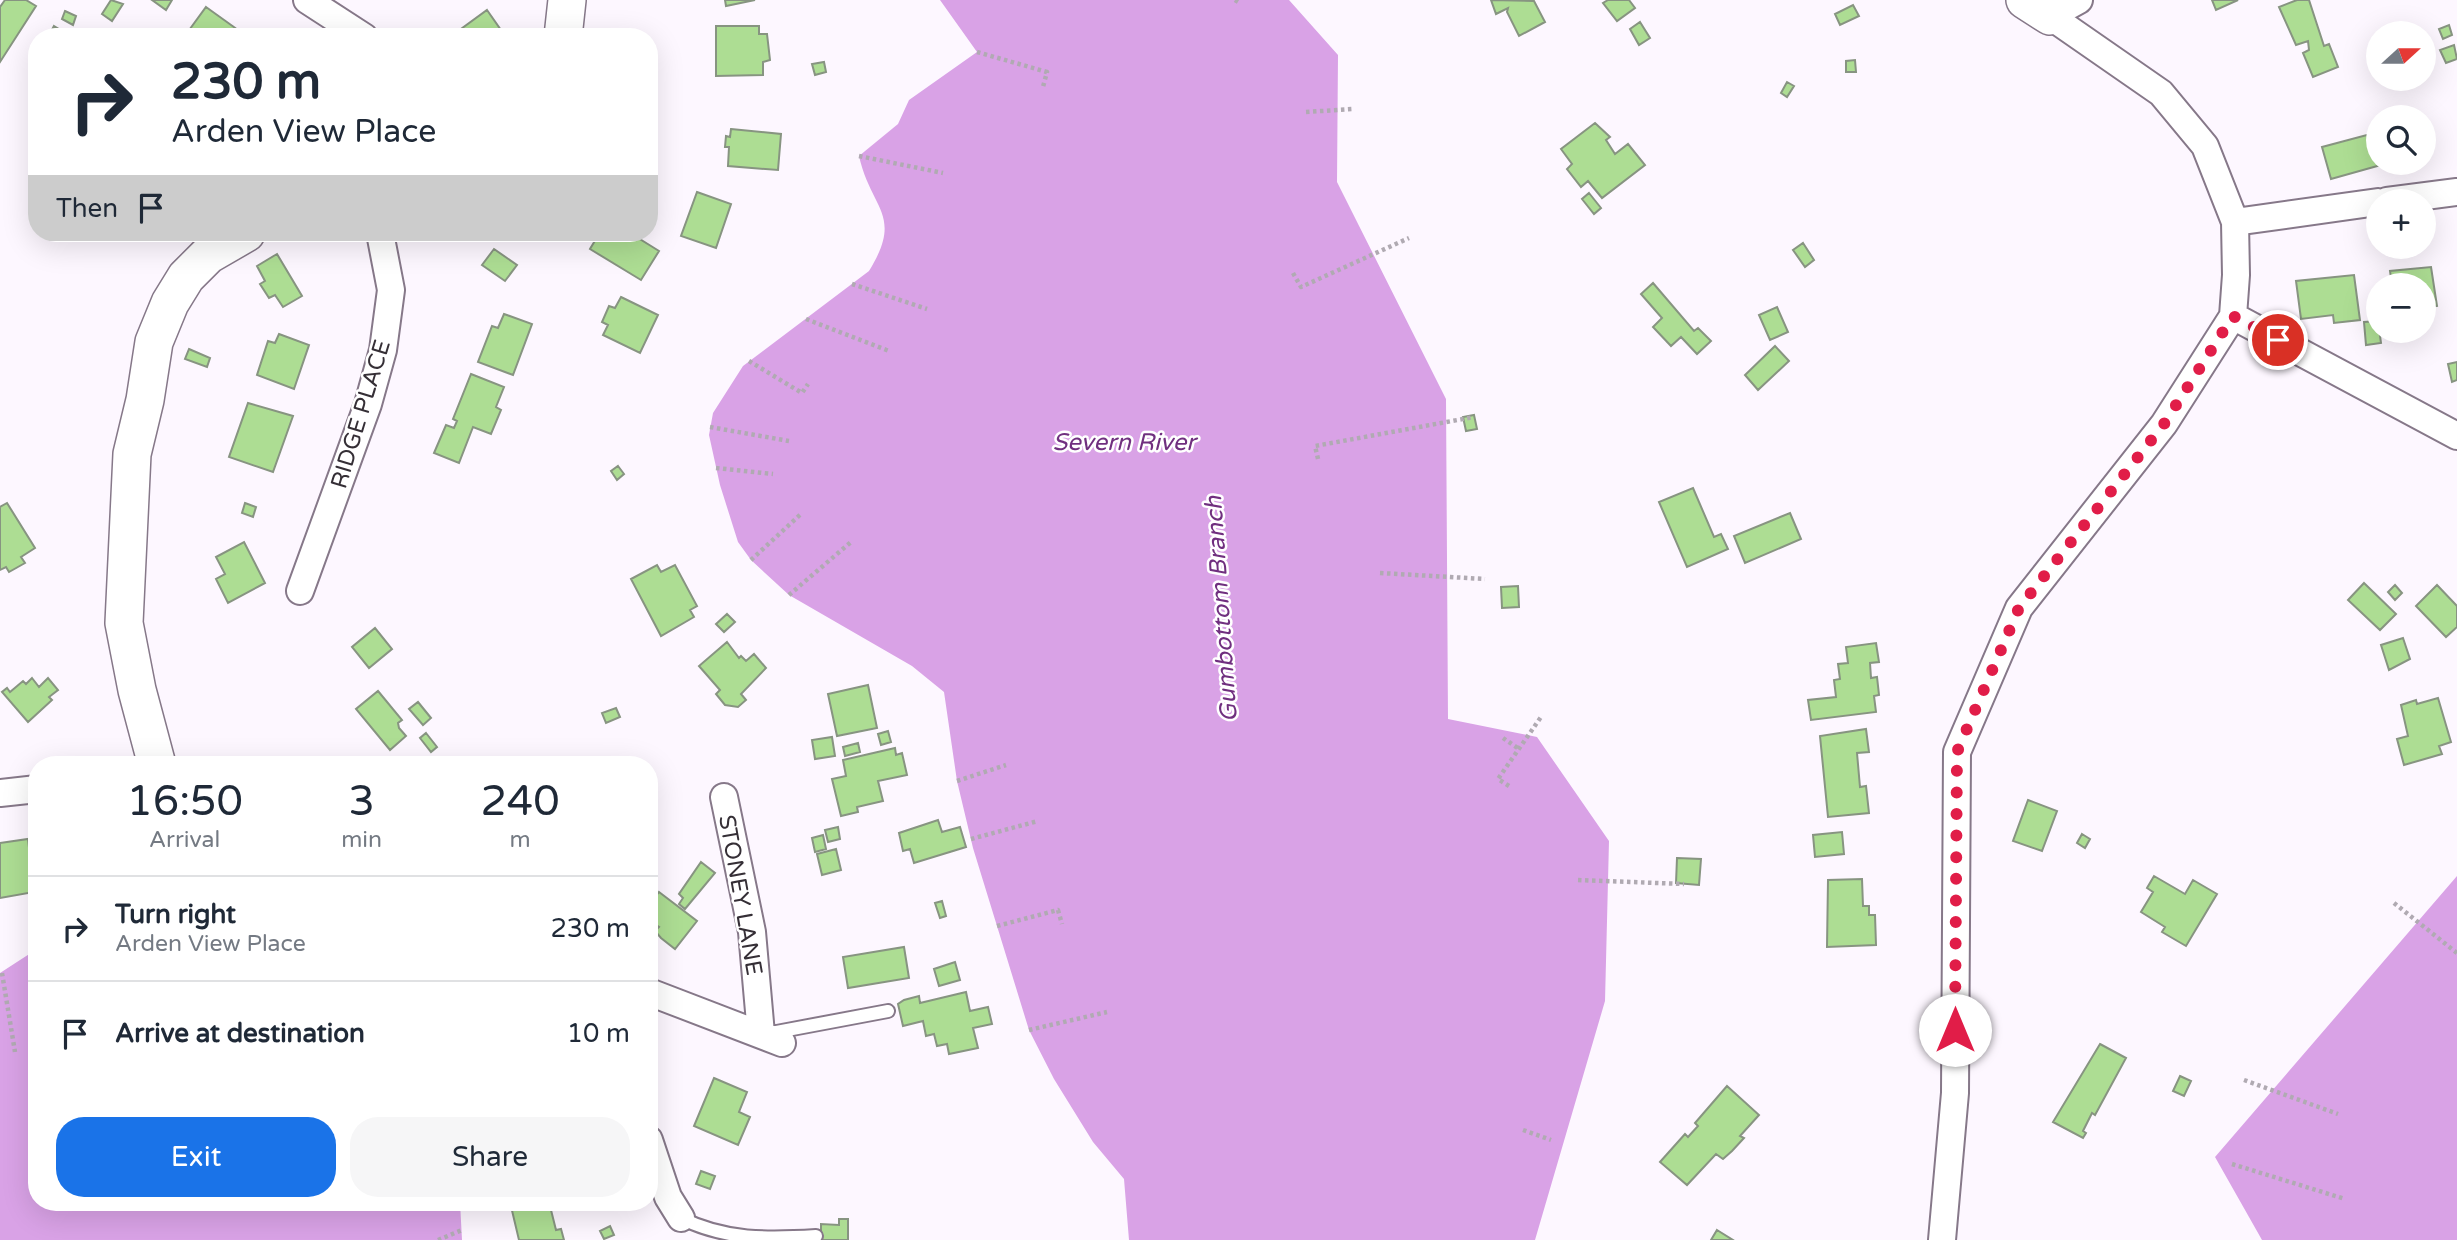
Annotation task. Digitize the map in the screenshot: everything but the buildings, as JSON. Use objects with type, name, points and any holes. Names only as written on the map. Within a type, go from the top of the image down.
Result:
[{"type":"street","points":[[307,0],[349,28]]},
{"type":"street","points":[[564,28],[567,0]]},
{"type":"street","points":[[1941,1240],[1955,1093],[1957,752],[2019,608],[2164,424],[2233,316],[2236,275],[2235,222],[2205,146],[2182,115],[2161,93],[2051,5]]},
{"type":"street","points":[[2436,195],[2457,192]]},
{"type":"street","points":[[2235,222],[2366,204]]},
{"type":"street","points":[[155,756],[137,690],[124,623],[132,454],[145,400],[154,342],[170,303],[186,277],[208,255],[230,242]]},
{"type":"street","name":"RIDGE PLACE","points":[[300,591],[368,404],[383,351],[391,290],[382,242]]},
{"type":"street","points":[[2233,316],[2457,436]]},
{"type":"street","points":[[0,793],[28,790]]},
{"type":"street","name":"STONEY LANE","points":[[724,797],[771,1039]]},
{"type":"street","points":[[658,995],[771,1039]]},
{"type":"street","points":[[658,1167],[668,1197],[681,1219]]},
{"type":"lane","points":[[771,1039],[888,1011]]},
{"type":"lane","points":[[681,1219],[709,1232],[775,1239],[816,1236]]},
{"type":"path","points":[[977,52],[1047,72],[1043,87]]},
{"type":"path","points":[[1306,112],[1353,109]]},
{"type":"path","points":[[859,156],[943,173]]},
{"type":"path","points":[[1293,273],[1301,287],[1409,239]]},
{"type":"path","points":[[852,284],[927,309]]},
{"type":"path","points":[[806,319],[889,351]]},
{"type":"path","points":[[749,361],[802,393],[808,384]]},
{"type":"path","points":[[1318,459],[1315,446],[1475,417]]},
{"type":"path","points":[[710,427],[789,441]]},
{"type":"path","points":[[716,468],[773,474]]},
{"type":"path","points":[[751,561],[802,513]]},
{"type":"path","points":[[789,595],[851,542]]},
{"type":"path","points":[[1380,573],[1485,579]]},
{"type":"path","points":[[1509,786],[1498,779],[1541,717]]},
{"type":"path","points":[[1503,738],[1519,749]]},
{"type":"path","points":[[957,781],[1006,765]]},
{"type":"path","points":[[971,839],[1038,821]]},
{"type":"path","points":[[1578,880],[1684,884]]},
{"type":"path","points":[[2394,903],[2457,953]]},
{"type":"path","points":[[998,926],[1058,909],[1062,923]]},
{"type":"path","points":[[2,973],[15,1052]]},
{"type":"path","points":[[1029,1030],[1107,1012]]},
{"type":"path","points":[[2244,1080],[2339,1114]]},
{"type":"path","points":[[1523,1130],[1551,1140]]},
{"type":"path","points":[[2232,1164],[2346,1199]]},
{"type":"path","points":[[438,1240],[462,1230]]},
{"type":"water","name":"Severn River","points":[[940,0],[1289,0],[1338,55],[1337,182],[1446,399],[1448,719],[1537,737],[1609,841],[1605,1001],[1535,1240],[1129,1240],[1124,1179],[1093,1142],[1054,1079],[1029,1030],[973,848],[957,781],[944,692],[912,666],[789,595],[751,560],[738,542],[720,485],[709,435],[713,413],[743,366],[869,271],[884,237],[884,224],[882,212],[864,174],[859,156],[898,124],[909,100],[977,52]]},
{"type":"water","points":[[2457,876],[2457,1240],[2262,1240],[2215,1157]]},
{"type":"water","points":[[28,955],[28,1211],[460,1211],[462,1240],[0,1240],[0,973]]},
{"type":"route","points":[[1955,1030],[1957,752],[2019,608],[2164,424],[2233,316],[2278,340]]},
{"type":"water label","name":"Gumbottom Branch","points":[[1221,609]]}]
